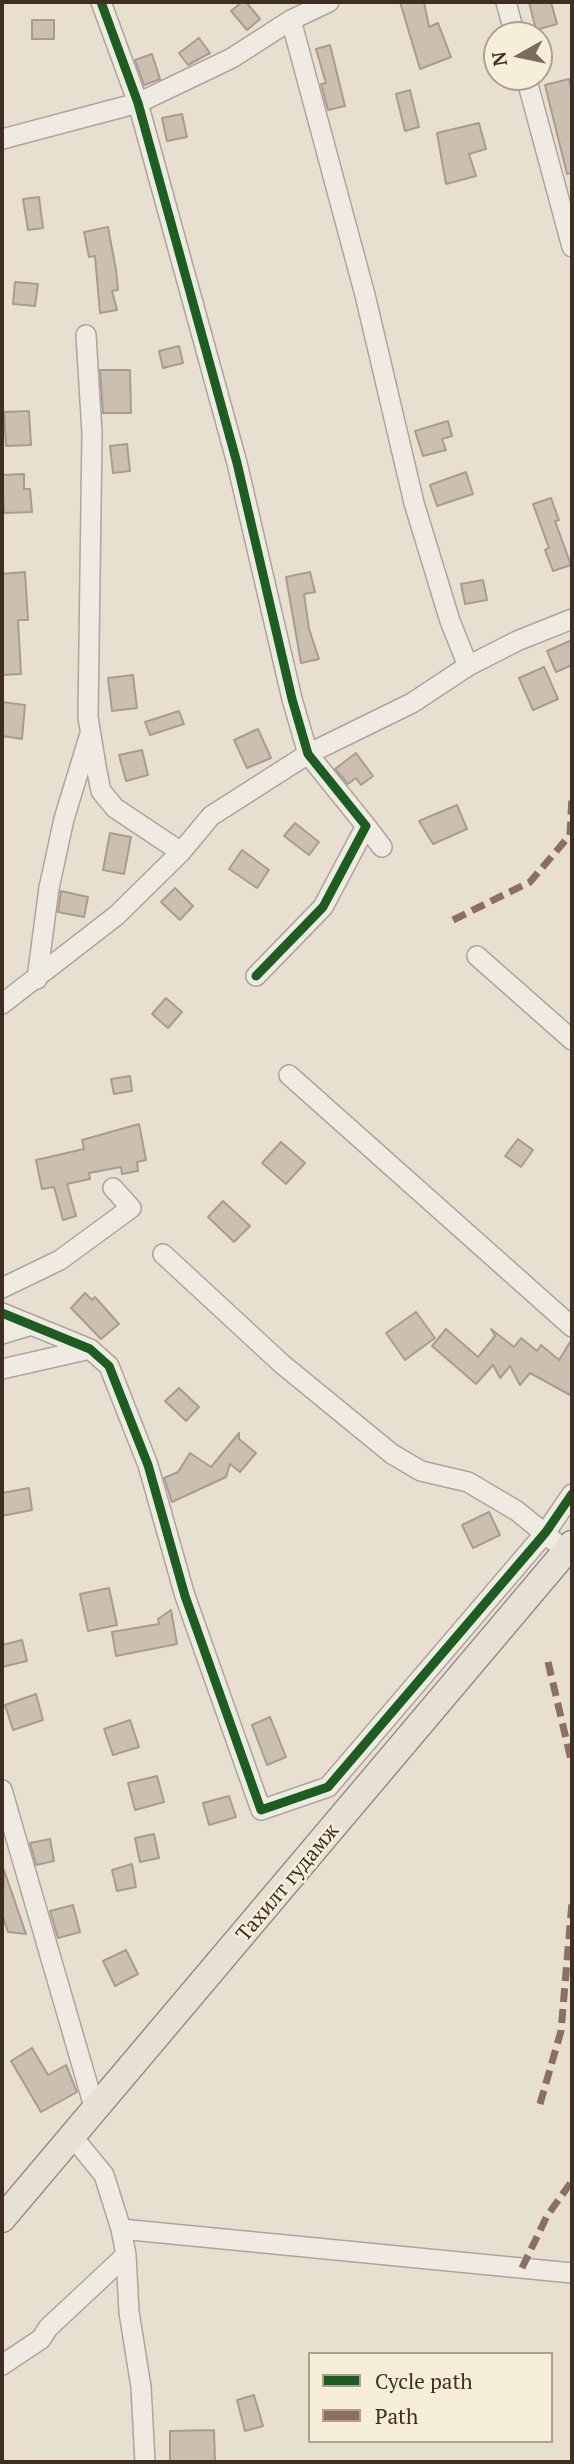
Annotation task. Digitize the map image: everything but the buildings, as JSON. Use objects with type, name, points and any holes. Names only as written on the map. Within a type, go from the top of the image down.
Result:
[{"type":"main road","name":"Тахилт гудамж","points":[[2,2219],[569,1548]]},
{"type":"street","points":[[101,2],[138,103],[237,463],[292,699],[308,754],[382,847]]},
{"type":"street","points":[[2,139],[138,103],[232,58],[291,20],[329,2]]},
{"type":"street","points":[[506,2],[511,21]]},
{"type":"street","points":[[291,20],[365,295],[414,503],[450,621],[468,666]]},
{"type":"street","points":[[530,91],[572,247]]},
{"type":"street","points":[[86,335],[92,433],[88,717],[90,733],[101,791],[115,808],[181,852]]},
{"type":"street","points":[[2,1004],[117,915],[181,852],[211,816],[308,754],[412,702],[468,666],[517,640],[572,619]]},
{"type":"street","points":[[37,979],[49,888],[64,819],[90,733]]},
{"type":"street","points":[[256,976],[323,908],[366,826]]},
{"type":"street","points":[[477,956],[572,1040]]},
{"type":"street","points":[[289,1074],[572,1327]]},
{"type":"street","points":[[2,1288],[60,1260],[131,1208],[113,1188]]},
{"type":"street","points":[[163,1254],[282,1364],[392,1454],[421,1471],[468,1482],[569,1548]]},
{"type":"street","points":[[2,1313],[90,1349],[109,1366],[148,1465],[185,1596],[261,1811],[328,1787],[546,1532],[572,1494]]},
{"type":"street","points":[[2,1334],[32,1325]]},
{"type":"street","points":[[2,1369],[90,1349]]},
{"type":"street","points":[[2,1790],[95,2110]]},
{"type":"street","points":[[72,2136],[104,2175],[121,2229],[126,2255],[129,2312],[141,2387],[145,2462]]},
{"type":"street","points":[[121,2229],[572,2273]]},
{"type":"street","points":[[2,2365],[41,2339],[48,2328],[126,2255]]},
{"type":"marked path","points":[[453,920],[530,882],[570,835],[572,796]]},
{"type":"marked path","points":[[548,1662],[572,1764]]},
{"type":"marked path","points":[[540,2104],[561,2031],[572,1903]]},
{"type":"marked path","points":[[522,2268],[547,2216],[572,2181]]},
{"type":"cycle path","points":[[101,2],[138,103],[237,463],[292,699],[308,754],[366,826],[323,907],[256,976]]},
{"type":"cycle path","points":[[2,1313],[90,1349],[109,1366],[148,1465],[185,1596],[261,1810],[328,1787],[546,1532],[572,1494]]}]
